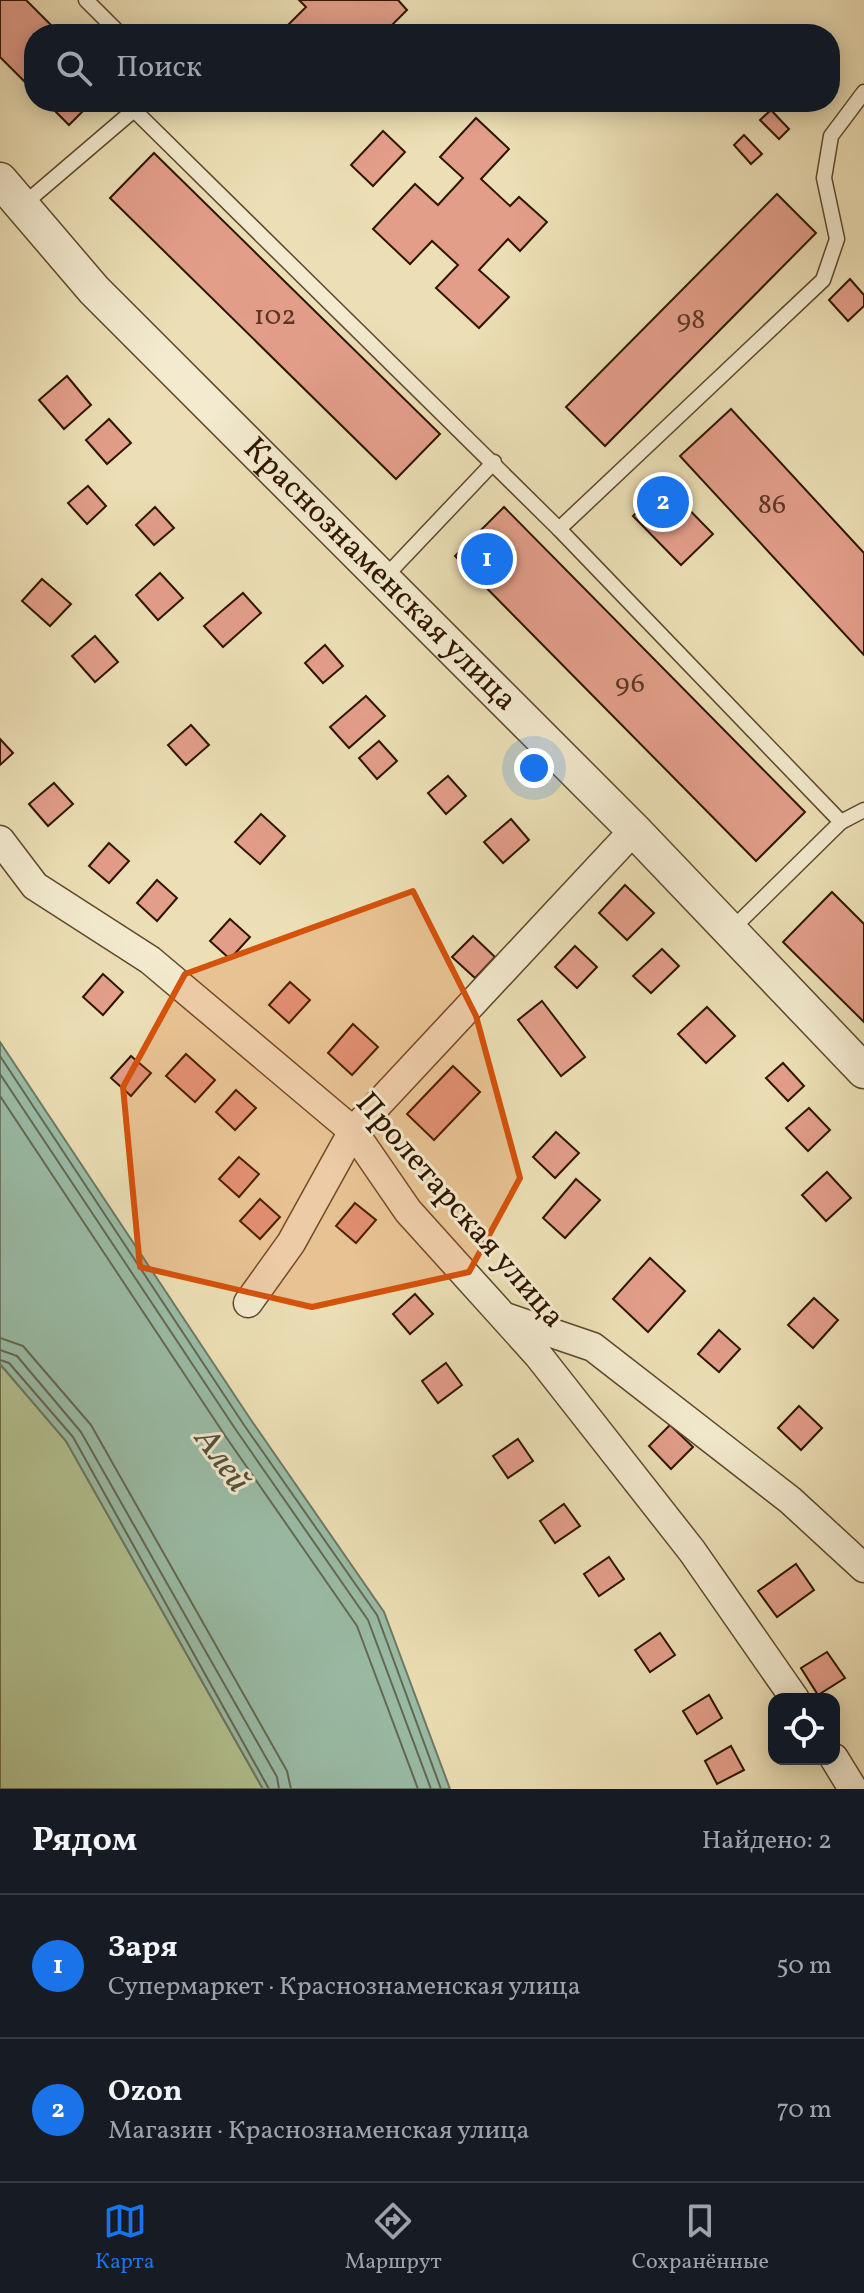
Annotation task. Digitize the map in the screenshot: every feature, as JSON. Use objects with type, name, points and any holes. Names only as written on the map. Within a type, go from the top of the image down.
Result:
[{"type":"street","name":"Краснознаменская улица","points":[[0,180],[24,204],[94,290],[634,830],[864,1071]]},
{"type":"street","points":[[248,1303],[291,1243],[353,1131],[634,830]]},
{"type":"street","name":"Пролетарская улица","points":[[0,840],[35,886],[150,960],[353,1131],[408,1211],[504,1317],[692,1551],[791,1693]]},
{"type":"street","points":[[504,1317],[593,1347],[790,1500],[864,1568]]},
{"type":"street","points":[[838,1765],[853,1789]]},
{"type":"lane","points":[[86,0],[110,24]]},
{"type":"lane","points":[[559,529],[823,280],[837,239],[824,178],[831,136],[864,92]]},
{"type":"lane","points":[[24,204],[129,112]]},
{"type":"lane","points":[[142,112],[494,462],[841,822]]},
{"type":"lane","points":[[383,579],[494,462]]},
{"type":"lane","points":[[730,931],[841,822],[864,810]]},
{"type":"highlighted area","points":[[413,891],[476,1016],[520,1178],[469,1272],[312,1307],[140,1267],[123,1087],[185,974]]},
{"type":"shaded area","points":[[0,1364],[66,1441],[263,1789],[0,1789]]},
{"type":"water","name":"Алей","points":[[0,1042],[251,1420],[384,1612],[450,1789],[263,1789],[66,1441],[0,1364]]},
{"type":"building","points":[[0,0],[26,0],[50,24],[24,24],[24,81],[0,57]]},
{"type":"building","points":[[299,0],[398,0],[407,10],[393,24],[289,24],[306,7]]},
{"type":"building","points":[[56,112],[82,112],[69,125]]},
{"type":"building","points":[[773,112],[789,129],[779,139],[760,120]]},
{"type":"building","points":[[476,118],[509,149],[481,179],[510,206],[519,197],[547,222],[520,251],[508,239],[479,270],[509,297],[479,328],[436,288],[458,265],[432,241],[410,264],[373,229],[415,184],[438,205],[463,178],[440,157]]},
{"type":"building","points":[[383,131],[405,152],[373,186],[351,165]]},
{"type":"building","points":[[744,135],[762,154],[751,164],[734,145]]},
{"type":"building","points":[[154,153],[440,434],[396,479],[110,198]]},
{"type":"building","points":[[777,194],[816,233],[605,446],[566,407]]},
{"type":"building","points":[[850,279],[864,295],[864,306],[848,321],[829,300]]},
{"type":"building","points":[[67,376],[91,405],[64,429],[39,400]]},
{"type":"building","points":[[731,409],[864,553],[864,655],[680,456]]},
{"type":"building","points":[[109,419],[131,443],[107,464],[86,440]]},
{"type":"building","points":[[665,485],[713,534],[681,565],[633,516]]},
{"type":"building","points":[[88,486],[106,506],[87,524],[68,503]]},
{"type":"building","points":[[155,507],[174,528],[154,545],[136,525]]},
{"type":"building","points":[[504,507],[805,812],[756,861],[455,556]]},
{"type":"building","points":[[160,573],[183,598],[158,620],[136,595]]},
{"type":"building","points":[[42,579],[71,604],[50,626],[22,601]]},
{"type":"building","points":[[243,593],[261,613],[223,647],[204,626]]},
{"type":"building","points":[[95,636],[118,662],[95,682],[72,656]]},
{"type":"building","points":[[325,645],[343,666],[323,683],[305,663]]},
{"type":"building","points":[[366,696],[385,716],[349,748],[330,727]]},
{"type":"building","points":[[191,725],[209,745],[186,765],[168,745]]},
{"type":"building","points":[[0,739],[13,753],[0,765]]},
{"type":"building","points":[[379,741],[397,761],[377,779],[359,758]]},
{"type":"building","points":[[448,776],[466,796],[446,814],[428,793]]},
{"type":"building","points":[[54,783],[73,804],[48,826],[29,804]]},
{"type":"building","points":[[261,814],[285,836],[260,864],[235,842]]},
{"type":"building","points":[[511,819],[529,840],[503,863],[484,842]]},
{"type":"building","points":[[109,843],[129,861],[109,883],[89,866]]},
{"type":"building","points":[[157,880],[177,898],[157,921],[137,903]]},
{"type":"building","points":[[625,885],[654,913],[627,940],[599,913]]},
{"type":"building","points":[[832,892],[864,924],[864,1022],[783,942]]},
{"type":"building","points":[[230,919],[250,937],[230,959],[210,941]]},
{"type":"building","points":[[473,936],[495,957],[475,978],[452,957]]},
{"type":"building","points":[[575,946],[597,967],[577,988],[555,967]]},
{"type":"building","points":[[662,949],[679,966],[651,993],[633,976]]},
{"type":"building","points":[[103,974],[123,992],[103,1015],[83,997]]},
{"type":"building","points":[[290,982],[310,1000],[289,1023],[269,1005]]},
{"type":"building","points":[[542,1001],[585,1057],[561,1076],[518,1020]]},
{"type":"building","points":[[707,1007],[735,1036],[706,1063],[678,1034]]},
{"type":"building","points":[[353,1024],[378,1047],[352,1075],[328,1053]]},
{"type":"building","points":[[186,1054],[215,1080],[195,1102],[166,1076]]},
{"type":"building","points":[[131,1056],[151,1073],[131,1096],[111,1078]]},
{"type":"building","points":[[783,1063],[804,1086],[788,1101],[766,1078]]},
{"type":"building","points":[[453,1066],[480,1092],[434,1140],[407,1114]]},
{"type":"building","points":[[236,1090],[256,1108],[235,1130],[216,1112]]},
{"type":"building","points":[[809,1108],[830,1130],[808,1151],[786,1128]]},
{"type":"building","points":[[556,1132],[579,1153],[555,1178],[533,1157]]},
{"type":"building","points":[[239,1157],[259,1174],[239,1197],[219,1179]]},
{"type":"building","points":[[827,1172],[851,1198],[826,1221],[802,1195]]},
{"type":"building","points":[[576,1179],[600,1200],[565,1238],[543,1218]]},
{"type":"building","points":[[260,1199],[280,1217],[260,1239],[240,1221]]},
{"type":"building","points":[[355,1203],[376,1220],[356,1243],[336,1226]]},
{"type":"building","points":[[650,1258],[685,1291],[648,1332],[613,1299]]},
{"type":"building","points":[[415,1294],[433,1314],[410,1334],[393,1314]]},
{"type":"building","points":[[814,1298],[838,1320],[813,1348],[788,1325]]},
{"type":"building","points":[[719,1330],[740,1349],[719,1372],[698,1354]]},
{"type":"building","points":[[446,1363],[462,1385],[438,1403],[422,1381]]},
{"type":"building","points":[[799,1406],[822,1428],[801,1450],[778,1428]]},
{"type":"building","points":[[670,1425],[693,1447],[671,1469],[649,1446]]},
{"type":"building","points":[[518,1439],[533,1461],[508,1478],[493,1456]]},
{"type":"building","points":[[564,1504],[580,1526],[555,1543],[540,1521]]},
{"type":"building","points":[[609,1557],[624,1579],[599,1596],[584,1574]]},
{"type":"building","points":[[796,1564],[814,1590],[777,1617],[758,1591]]},
{"type":"building","points":[[660,1633],[675,1655],[650,1672],[635,1650]]},
{"type":"building","points":[[827,1652],[845,1678],[817,1693],[801,1668]]},
{"type":"building","points":[[709,1695],[722,1718],[697,1734],[683,1711]]},
{"type":"building","points":[[731,1746],[744,1770],[717,1784],[705,1761]]},
{"type":"place","name":"Ozon","points":[[663,502]]},
{"type":"place","name":"Заря","points":[[487,559]]}]
